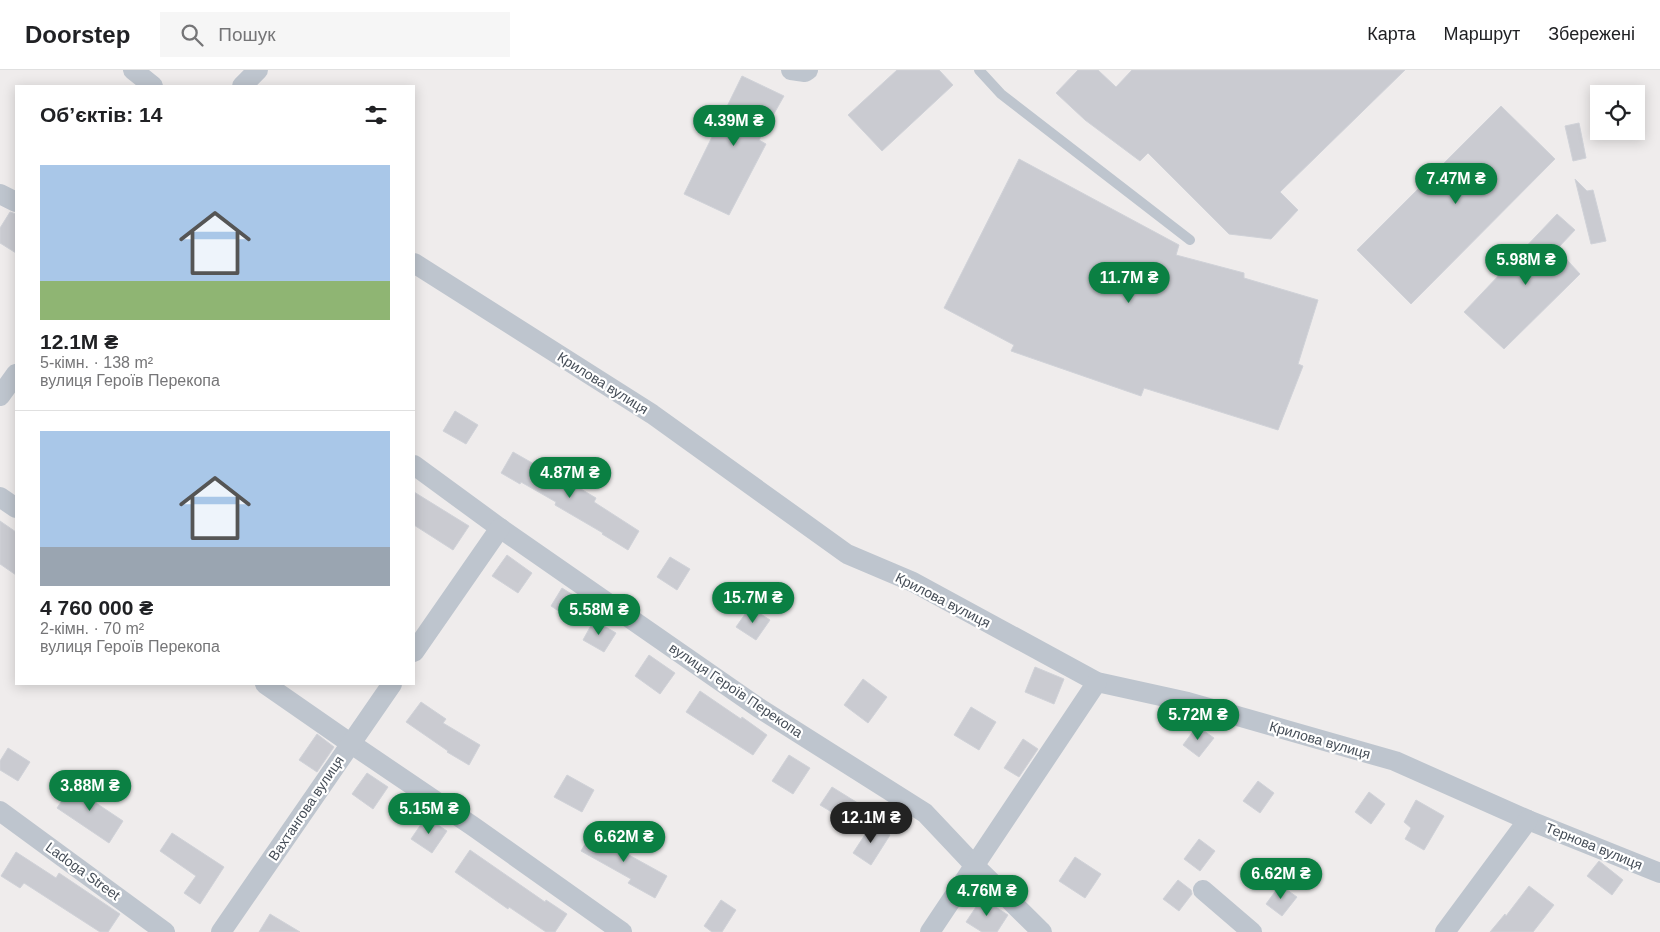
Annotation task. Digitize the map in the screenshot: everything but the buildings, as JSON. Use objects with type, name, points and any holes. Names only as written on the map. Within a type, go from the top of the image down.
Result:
[{"type":"street","points":[[133,70],[152,85]]},
{"type":"street","points":[[243,85],[258,70]]},
{"type":"street","points":[[791,70],[806,72],[808,70]]},
{"type":"street","points":[[0,194],[15,202]]},
{"type":"street","name":"Крилова вулиця","points":[[415,265],[652,414],[847,554],[913,582],[1097,682],[1188,702],[1395,761],[1528,820]]},
{"type":"street","points":[[0,396],[15,375]]},
{"type":"street","name":"вулиця Героїв Перекопа","points":[[415,466],[500,528],[759,708],[925,813],[975,866],[1042,932]]},
{"type":"street","points":[[0,496],[15,507]]},
{"type":"street","points":[[415,651],[500,528]]},
{"type":"street","points":[[930,932],[1097,682]]},
{"type":"street","points":[[266,685],[474,827],[622,932]]},
{"type":"street","name":"Вахтангова вулиця","points":[[221,932],[391,685]]},
{"type":"street","name":"Ladoga Street","points":[[0,811],[165,932]]},
{"type":"street","points":[[1445,932],[1528,820]]},
{"type":"street","name":"Тернова вулиця","points":[[1528,820],[1660,873]]},
{"type":"street","points":[[1202,890],[1252,932]]},
{"type":"lane","points":[[979,70],[1001,94],[1190,240]]}]
